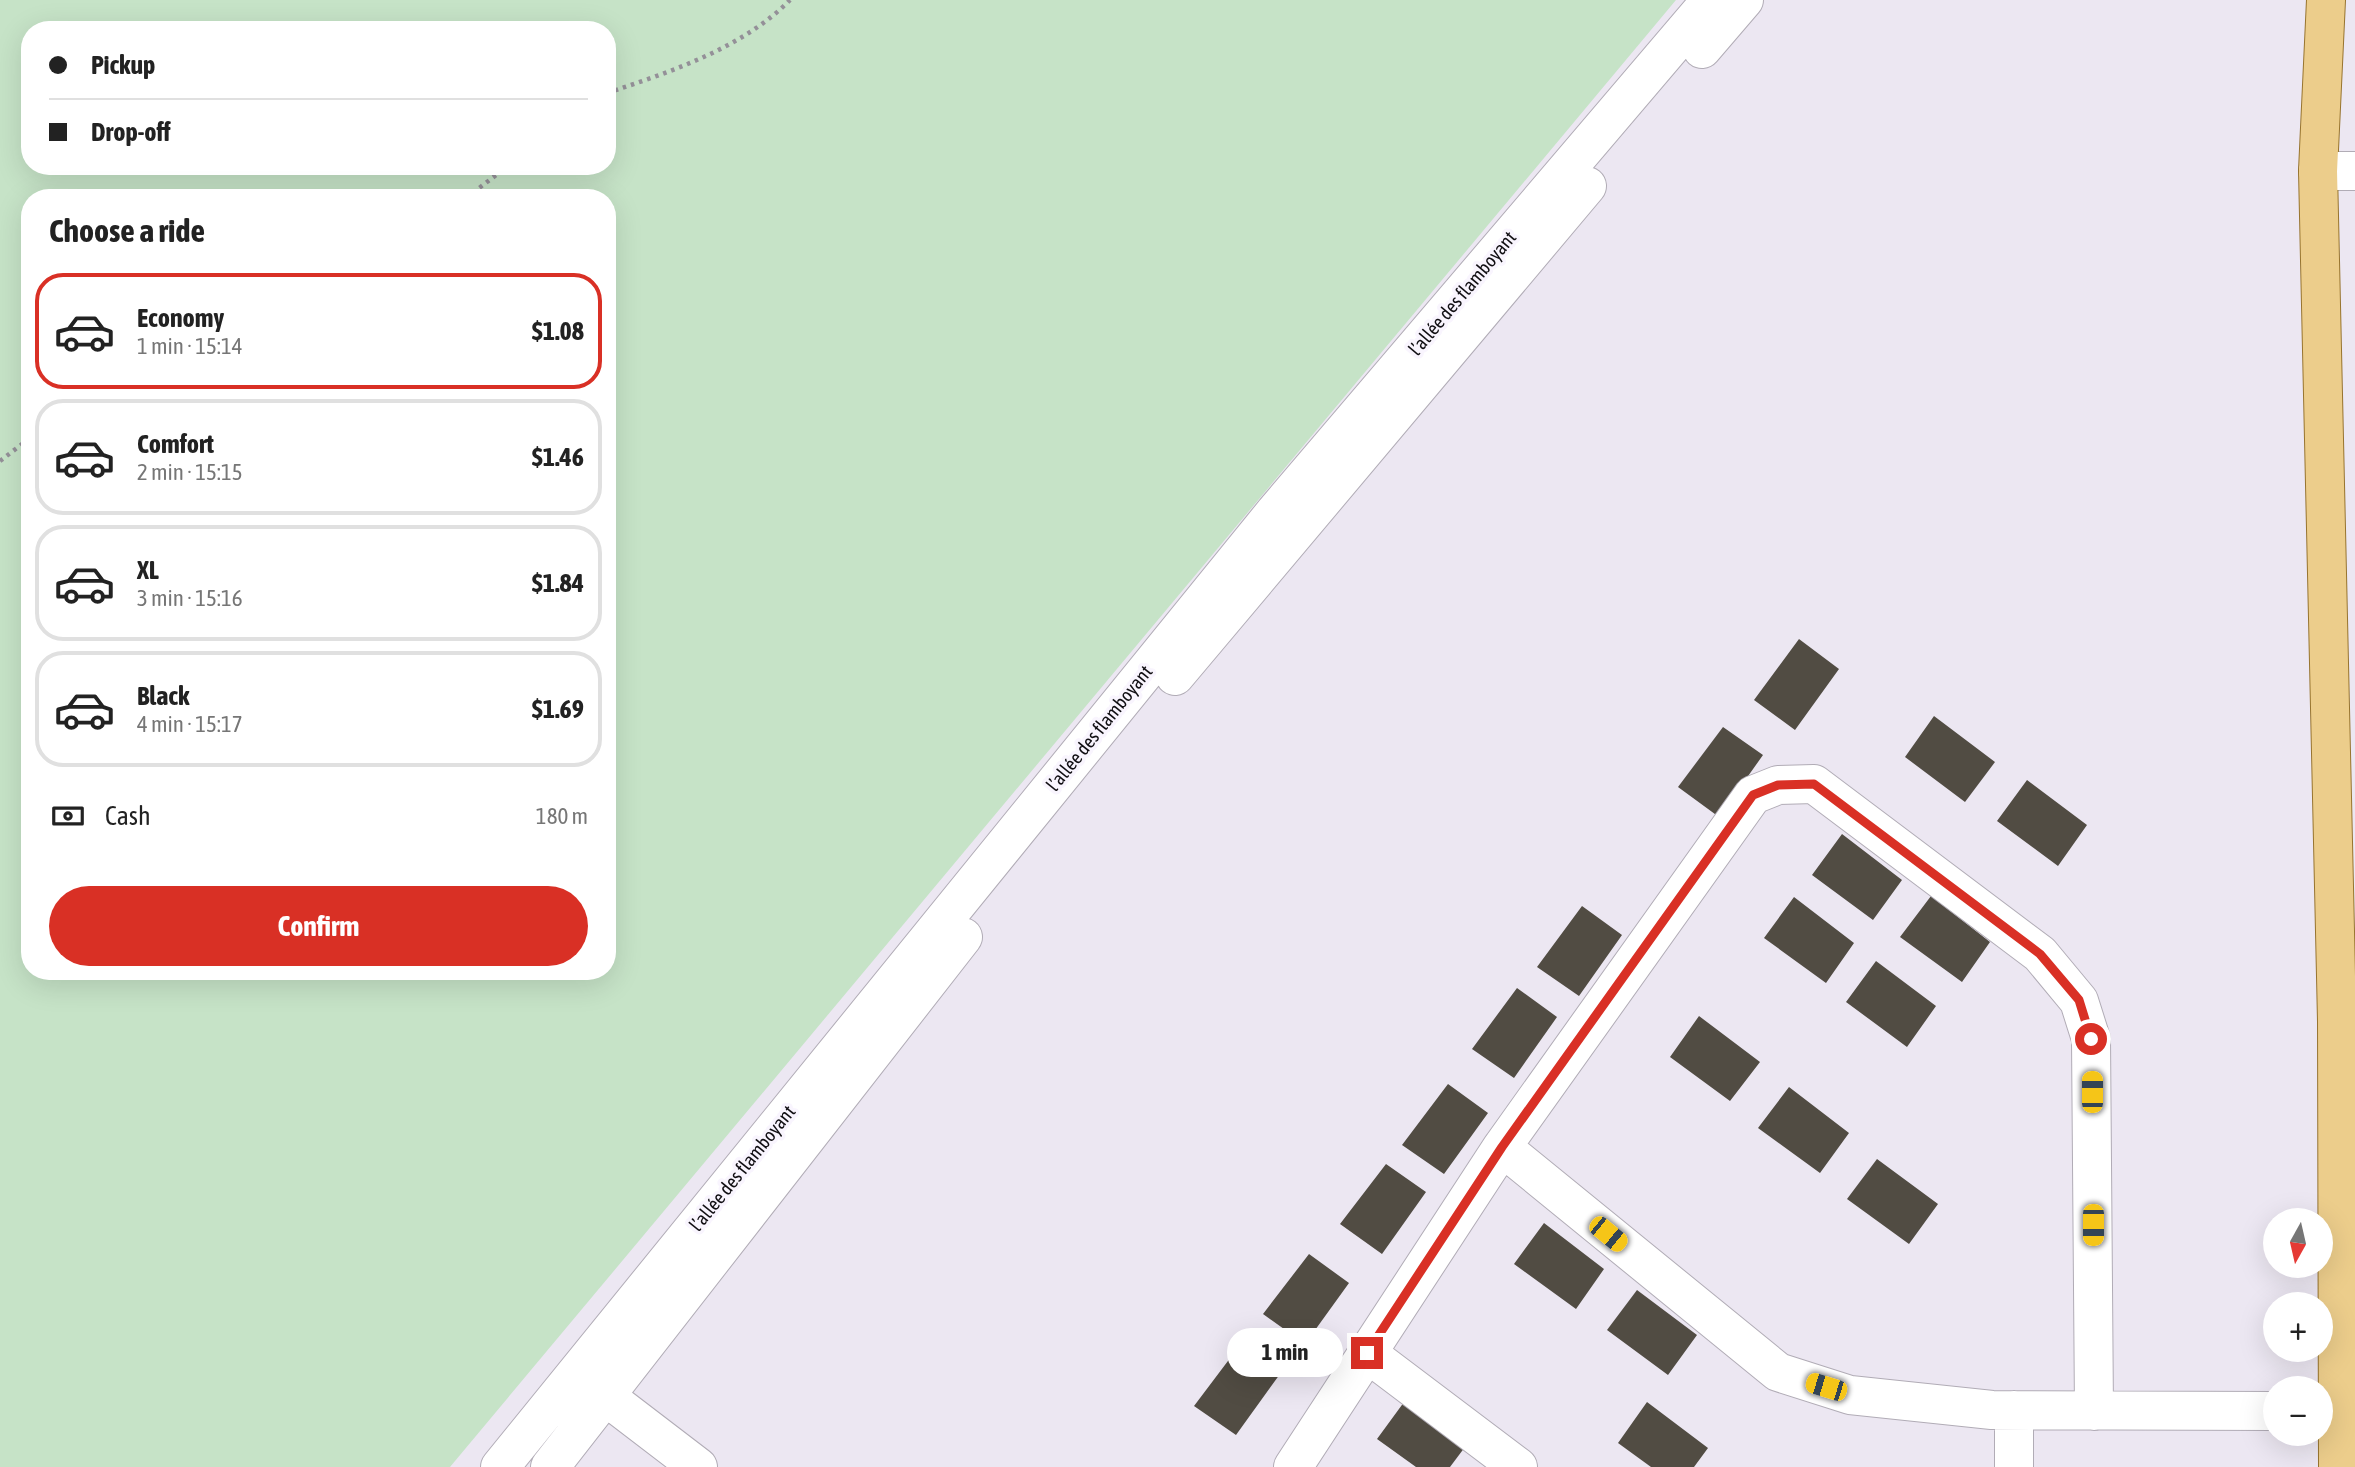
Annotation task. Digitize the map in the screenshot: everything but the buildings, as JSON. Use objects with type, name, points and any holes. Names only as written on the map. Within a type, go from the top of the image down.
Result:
[{"type":"main road","points":[[2326,0],[2337,171],[2346,1023],[2331,1376]]},
{"type":"main road","points":[[2333,1436],[2338,1467]]},
{"type":"street","name":"l’allée des flamboyant","points":[[550,1467],[590,1384],[1275,512],[1711,0]]},
{"type":"street","name":"l’allée des flamboyant","points":[[500,1467],[590,1384],[1056,818],[1744,0]]},
{"type":"street","points":[[1293,1467],[1502,1147],[1753,795],[1778,785],[1814,784],[2040,954],[2079,1000],[2091,1039],[2094,1411]]},
{"type":"street","points":[[1502,1147],[1778,1372],[1850,1395],[2014,1410],[2263,1411]]},
{"type":"street","points":[[1367,1353],[1518,1467]]},
{"type":"street","points":[[590,1384],[698,1467]]},
{"type":"street","points":[[2014,1410],[2014,1467]]},
{"type":"path","points":[[616,90],[673,71],[757,28],[768,22],[790,0]]},
{"type":"path","points":[[478,189],[496,175]]},
{"type":"path","points":[[0,461],[21,445]]},
{"type":"green space","points":[[0,0],[1676,0],[450,1467],[0,1467]]},
{"type":"route","points":[[1367,1353],[1502,1147],[1753,795],[1778,785],[1814,784],[2040,954],[2079,1000],[2091,1039]]}]
